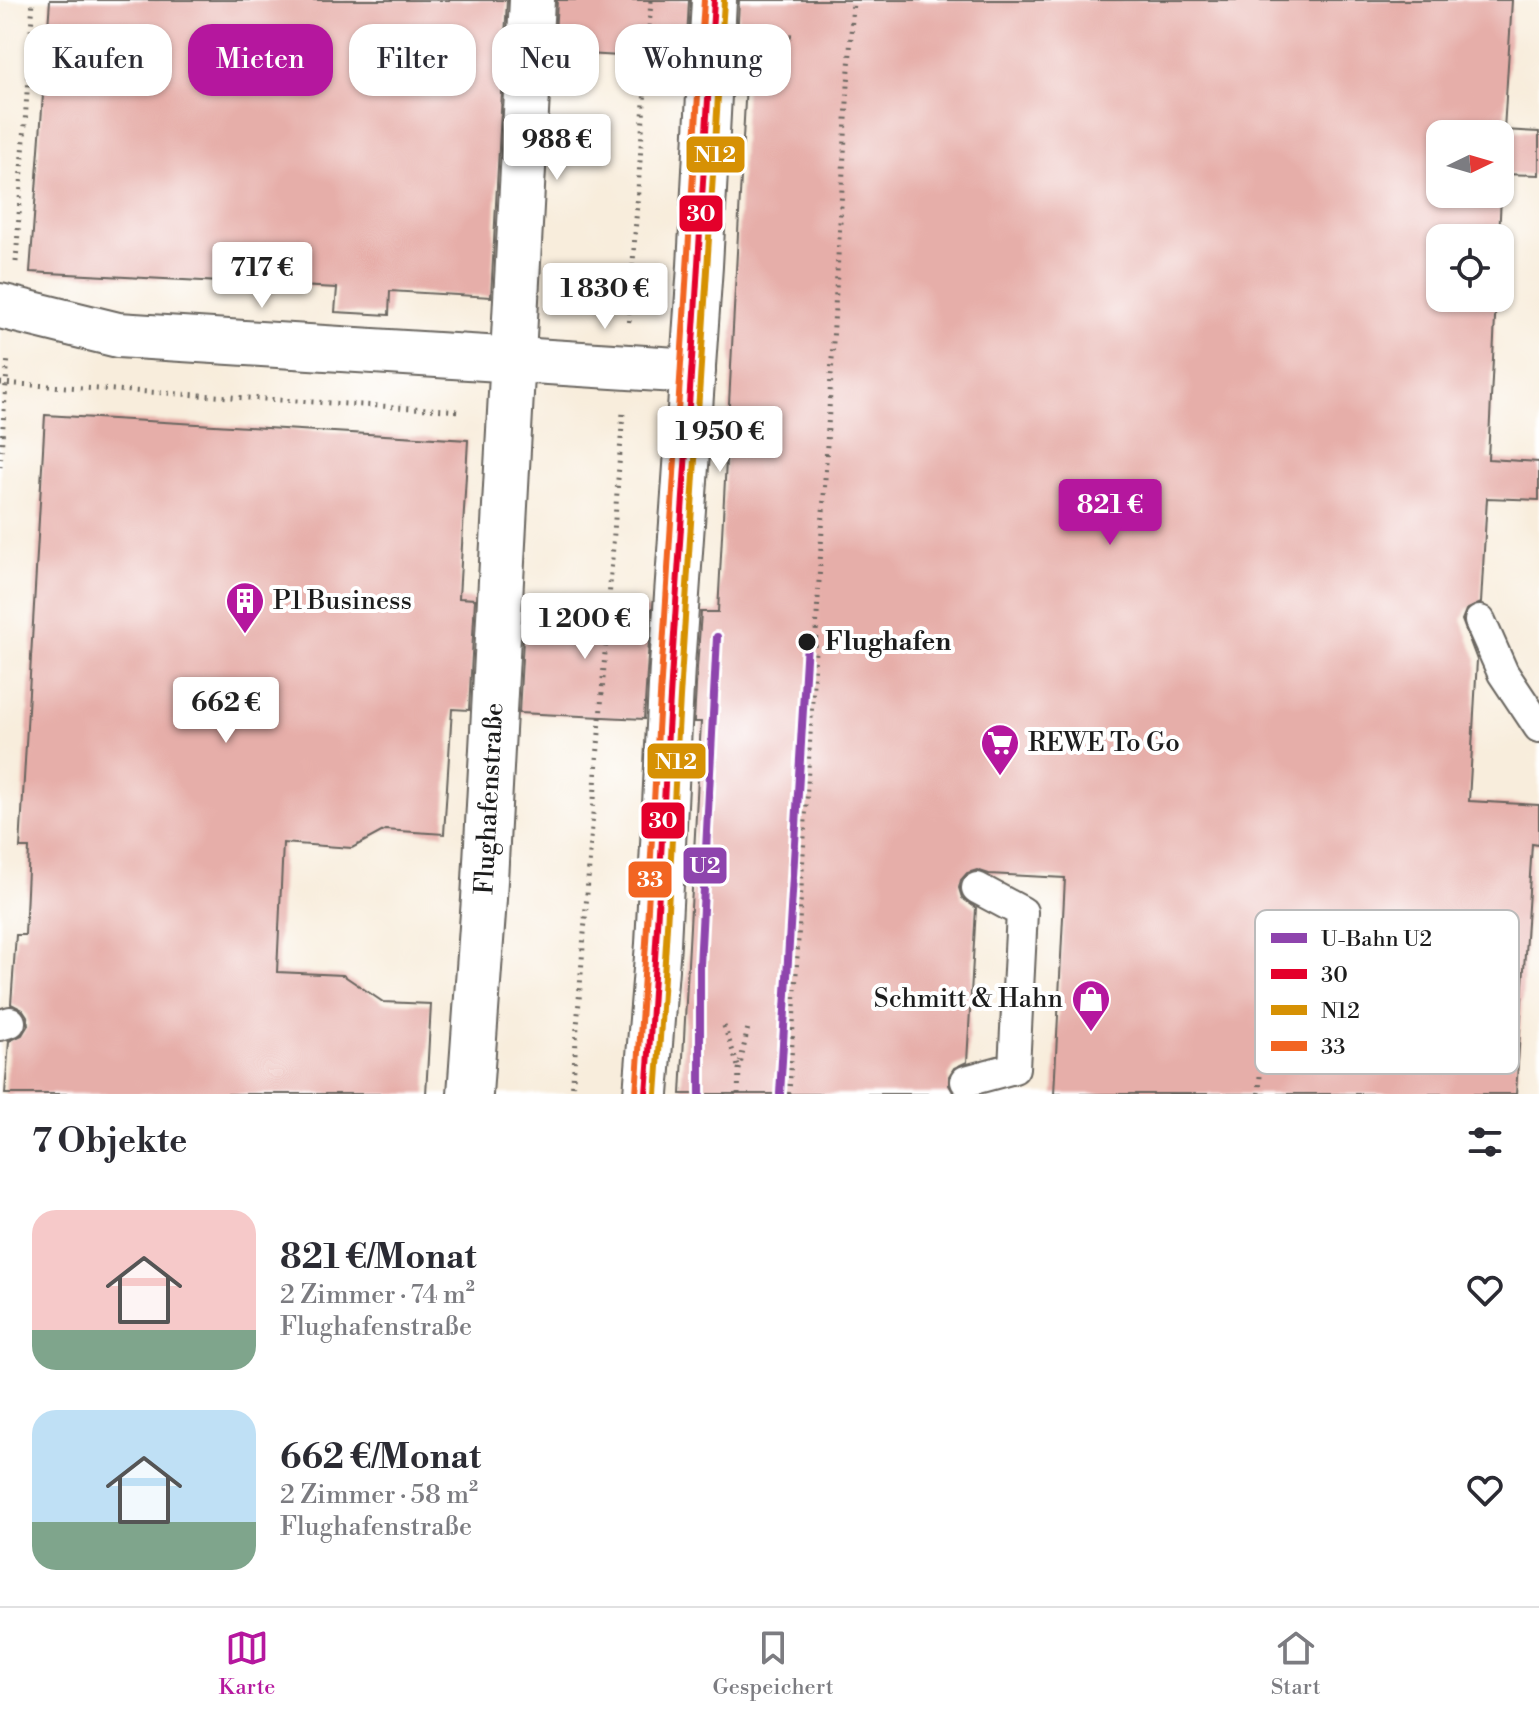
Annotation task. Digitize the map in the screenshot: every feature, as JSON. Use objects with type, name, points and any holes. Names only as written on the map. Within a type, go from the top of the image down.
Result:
[{"type":"street","name":"Flughafenstraße","points":[[470,1094],[511,414],[532,0]]},
{"type":"street","points":[[646,1094],[658,944],[672,666],[714,0]]},
{"type":"street","points":[[6,308],[118,335],[693,371]]},
{"type":"lane","points":[[1480,621],[1503,673],[1539,727]]},
{"type":"lane","points":[[966,1081],[1014,1068],[1022,912],[977,888]]},
{"type":"path","points":[[0,467],[6,308],[33,0]]},
{"type":"path","points":[[572,1094],[651,0]]},
{"type":"path","points":[[789,1094],[853,0]]},
{"type":"path","points":[[2,383],[511,414]]},
{"type":"path","points":[[724,1026],[739,1070]]},
{"type":"path","points":[[738,1094],[739,1070],[748,1027]]},
{"type":"path","points":[[701,1067],[702,1037]]},
{"type":"path","points":[[1259,1094],[1260,1074]]},
{"type":"building","points":[[50,0],[507,0],[506,24],[492,24],[492,96],[502,96],[491,297],[390,291],[389,315],[335,312],[337,288],[30,272],[43,96],[172,96],[172,24],[48,24]]},
{"type":"building","points":[[557,0],[689,0],[688,24],[615,24],[615,56],[599,55],[599,24],[556,24]]},
{"type":"building","points":[[739,0],[1512,0],[1505,120],[1426,120],[1426,208],[1500,208],[1500,224],[1426,224],[1426,312],[1495,312],[1488,459],[1539,462],[1539,500],[1487,498],[1481,603],[1466,610],[1462,620],[1477,660],[1469,801],[1539,805],[1539,845],[1532,844],[1519,1047],[1519,910],[1255,910],[1255,1074],[1517,1074],[1516,1094],[1054,1094],[1065,878],[989,874],[977,870],[967,873],[959,888],[962,898],[976,908],[967,1062],[954,1068],[949,1076],[949,1085],[954,1094],[681,1094],[701,722],[694,722],[701,612],[718,612],[745,96],[791,96],[791,24],[738,24]]},
{"type":"building","points":[[1514,131],[1539,132],[1539,175],[1514,174]]},
{"type":"building","name":"P1 Business","points":[[45,415],[468,440],[459,598],[475,599],[469,710],[452,709],[444,834],[385,830],[352,848],[283,843],[277,972],[343,975],[383,1002],[431,1004],[426,1094],[5,1094],[9,1041],[22,1035],[28,1025],[23,1010],[11,1004],[16,935],[25,935],[29,848],[20,848]]},
{"type":"building","points":[[525,602],[651,609],[644,719],[519,713]]},
{"type":"metro line","name":"U2","points":[[700,1094],[700,966],[717,637]]},
{"type":"metro line","name":"U2","points":[[780,1094],[807,642]]},
{"type":"transit line","name":"33","points":[[636,1093],[704,0]]},
{"type":"transit line","name":"30","points":[[646,1094],[714,0]]},
{"type":"transit line","name":"N12","points":[[656,1094],[724,1]]},
{"type":"place","name":"P1 Business","points":[[245,635]]},
{"type":"place","name":"Flughafen","points":[[807,642]]},
{"type":"place","name":"REWE To Go","points":[[1000,777]]},
{"type":"place","name":"Schmitt & Hahn","points":[[1091,1033]]}]
